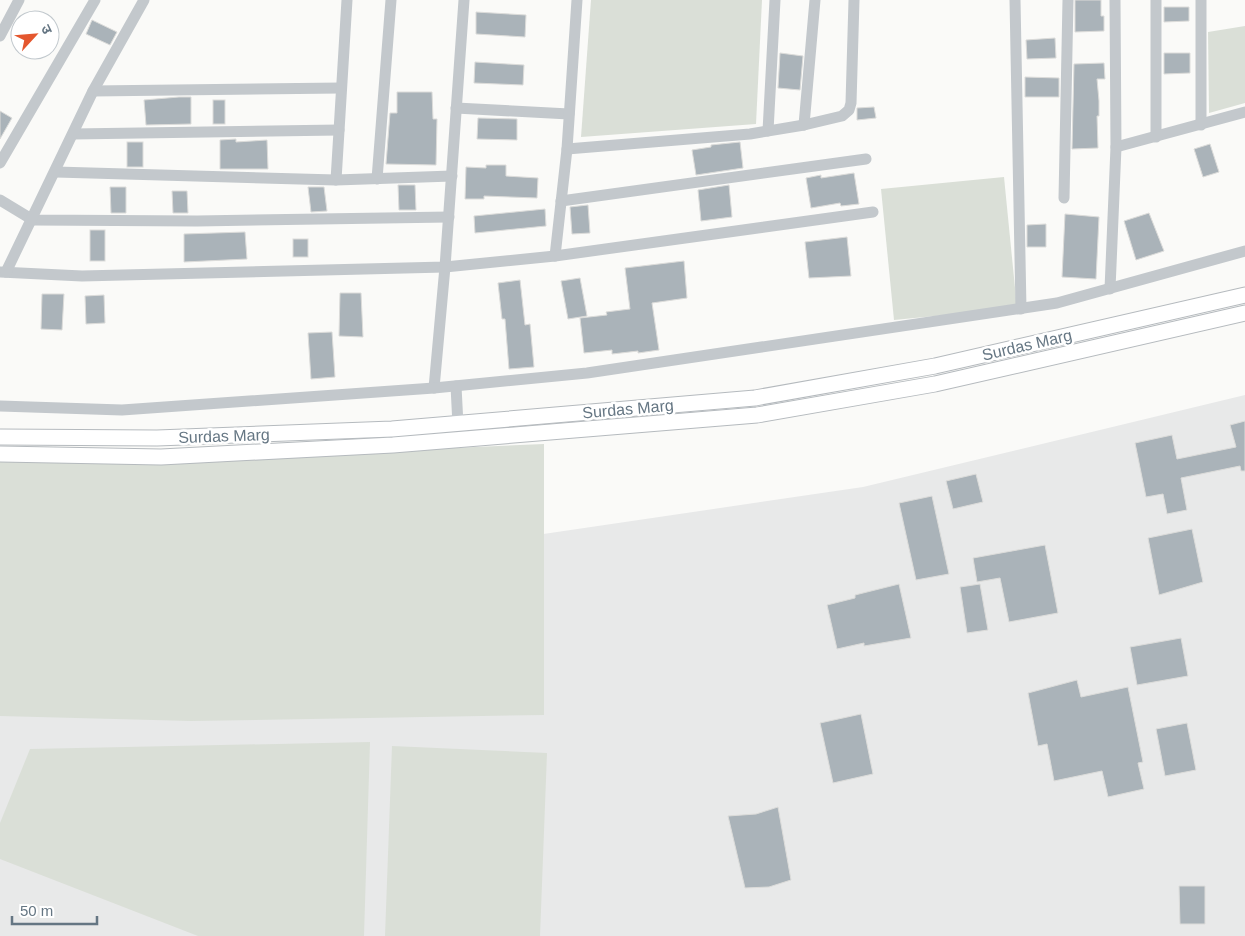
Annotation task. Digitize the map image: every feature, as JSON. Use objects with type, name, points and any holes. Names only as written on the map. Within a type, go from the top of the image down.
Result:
[{"type":"main road","name":"Surdas Marg","points":[[0,438],[158,438],[392,429],[755,398],[935,366],[1245,295]]},
{"type":"main road","name":"Surdas Marg","points":[[0,454],[161,457],[393,445],[559,433],[757,415],[935,384],[1245,313]]},
{"type":"main road","points":[[559,415],[559,433]]},
{"type":"street","points":[[0,36],[19,0]]},
{"type":"street","points":[[0,163],[94,0]]},
{"type":"street","points":[[144,0],[93,91],[33,220],[3,272],[82,276],[446,267],[555,256],[874,212]]},
{"type":"street","points":[[336,180],[347,0]]},
{"type":"street","points":[[377,179],[390,0]]},
{"type":"street","points":[[434,388],[446,267],[464,0]]},
{"type":"street","points":[[555,256],[567,149],[577,0]]},
{"type":"street","points":[[768,131],[774,0]]},
{"type":"street","points":[[804,126],[814,0]]},
{"type":"street","points":[[567,149],[768,131],[804,126],[833,120],[842,116],[849,110],[851,103],[854,0]]},
{"type":"street","points":[[1015,0],[1021,309]]},
{"type":"street","points":[[1064,198],[1068,0]]},
{"type":"street","points":[[1110,289],[1116,147],[1115,0]]},
{"type":"street","points":[[1156,0],[1156,136]]},
{"type":"street","points":[[1201,0],[1201,125]]},
{"type":"street","points":[[93,91],[341,88]]},
{"type":"street","points":[[456,108],[569,114]]},
{"type":"street","points":[[1116,147],[1245,112]]},
{"type":"street","points":[[73,134],[339,130]]},
{"type":"street","points":[[561,201],[866,159]]},
{"type":"street","points":[[56,172],[336,180],[452,176]]},
{"type":"street","points":[[0,200],[33,220],[197,221],[449,217]]},
{"type":"street","points":[[0,406],[122,410],[434,388],[587,373],[1021,309],[1110,289],[1245,252]]},
{"type":"street","points":[[456,386],[458,424]]},
{"type":"shaded area","points":[[591,0],[762,0],[756,124],[581,137]]},
{"type":"shaded area","points":[[1245,26],[1245,103],[1209,113],[1208,32]]},
{"type":"shaded area","points":[[1004,177],[1017,308],[894,320],[881,189]]},
{"type":"shaded area","points":[[1245,395],[1245,936],[0,936],[0,546],[523,537],[863,487]]},
{"type":"shaded area","points":[[544,444],[544,715],[191,721],[0,716],[0,454],[127,462]]},
{"type":"shaded area","points":[[370,742],[364,936],[198,936],[0,859],[0,823],[30,749]]},
{"type":"shaded area","points":[[392,746],[547,753],[540,936],[385,936]]},
{"type":"building","points":[[1075,0],[1101,0],[1101,16],[1104,16],[1104,31],[1075,32]]},
{"type":"building","points":[[1164,7],[1189,7],[1189,21],[1164,22]]},
{"type":"building","points":[[476,12],[526,15],[525,37],[476,34]]},
{"type":"building","points":[[92,20],[117,32],[110,45],[86,34]]},
{"type":"building","points":[[1055,38],[1056,58],[1027,59],[1026,40]]},
{"type":"building","points":[[780,53],[803,56],[800,90],[778,88]]},
{"type":"building","points":[[1164,53],[1190,53],[1190,73],[1164,74]]},
{"type":"building","points":[[475,62],[524,65],[523,85],[474,83]]},
{"type":"building","points":[[1104,63],[1105,79],[1097,79],[1099,101],[1099,116],[1097,116],[1098,148],[1072,149],[1074,64]]},
{"type":"building","points":[[1025,77],[1059,78],[1059,97],[1025,97]]},
{"type":"building","points":[[397,92],[432,92],[433,119],[437,119],[436,165],[386,164],[390,113],[397,113]]},
{"type":"building","points":[[191,97],[191,124],[146,125],[144,100]]},
{"type":"building","points":[[213,100],[225,100],[225,124],[213,124]]},
{"type":"building","points":[[874,107],[876,118],[857,120],[857,108]]},
{"type":"building","points":[[0,111],[12,118],[0,139]]},
{"type":"building","points":[[478,118],[517,119],[517,140],[477,139]]},
{"type":"building","points":[[236,139],[236,142],[267,140],[268,169],[220,169],[220,140]]},
{"type":"building","points":[[127,142],[143,142],[143,167],[127,167]]},
{"type":"building","points":[[740,142],[743,168],[696,175],[692,150],[711,147],[711,145]]},
{"type":"building","points":[[1210,144],[1219,172],[1203,177],[1194,149]]},
{"type":"building","points":[[486,165],[506,165],[506,176],[538,178],[537,198],[484,196],[484,199],[465,199],[466,167],[486,168]]},
{"type":"building","points":[[854,173],[859,204],[841,206],[840,203],[811,208],[806,178],[821,175],[821,178]]},
{"type":"building","points":[[398,185],[415,185],[416,210],[399,210]]},
{"type":"building","points":[[729,185],[732,217],[701,221],[698,190]]},
{"type":"building","points":[[110,187],[126,187],[126,213],[111,213]]},
{"type":"building","points":[[308,187],[324,187],[327,211],[311,212]]},
{"type":"building","points":[[172,191],[187,191],[188,213],[173,213]]},
{"type":"building","points":[[588,205],[590,233],[572,234],[570,207]]},
{"type":"building","points":[[545,209],[546,226],[475,233],[474,216]]},
{"type":"building","points":[[1149,213],[1164,251],[1136,260],[1124,221]]},
{"type":"building","points":[[1065,214],[1099,217],[1096,279],[1062,277]]},
{"type":"building","points":[[1046,224],[1046,247],[1027,247],[1027,225]]},
{"type":"building","points":[[90,230],[105,230],[105,261],[90,261]]},
{"type":"building","points":[[245,232],[247,259],[184,262],[184,234]]},
{"type":"building","points":[[847,237],[851,276],[809,278],[805,242]]},
{"type":"building","points":[[293,239],[308,239],[308,257],[293,257]]},
{"type":"building","points":[[684,261],[687,298],[652,303],[659,350],[638,353],[638,351],[612,354],[612,350],[584,353],[580,318],[607,315],[606,312],[630,309],[625,268]]},
{"type":"building","points":[[580,278],[587,316],[568,319],[561,281]]},
{"type":"building","points":[[520,280],[525,325],[530,324],[534,367],[509,369],[505,319],[502,319],[498,283]]},
{"type":"building","points":[[340,293],[361,293],[363,337],[339,336]]},
{"type":"building","points":[[42,294],[64,294],[62,330],[41,329]]},
{"type":"building","points":[[104,295],[105,323],[86,324],[85,296]]},
{"type":"building","points":[[332,332],[335,377],[311,379],[308,333]]},
{"type":"building","points":[[1245,421],[1245,471],[1241,471],[1240,466],[1181,478],[1187,510],[1167,514],[1163,494],[1146,497],[1135,443],[1172,435],[1177,459],[1236,447],[1230,425]]},
{"type":"building","points":[[976,474],[983,502],[953,509],[946,481]]},
{"type":"building","points":[[932,496],[949,574],[916,580],[899,503]]},
{"type":"building","points":[[1192,529],[1203,582],[1159,595],[1148,538]]},
{"type":"building","points":[[1045,545],[1058,613],[1009,622],[1000,578],[977,582],[973,558]]},
{"type":"building","points":[[899,584],[911,638],[864,646],[864,643],[837,649],[827,605],[855,598],[855,595]]},
{"type":"building","points":[[980,584],[988,630],[967,633],[960,587]]},
{"type":"building","points":[[1181,638],[1188,676],[1137,685],[1130,647]]},
{"type":"building","points":[[1077,680],[1081,697],[1128,687],[1143,762],[1138,763],[1144,789],[1108,797],[1102,771],[1054,781],[1047,744],[1038,746],[1028,693]]},
{"type":"building","points":[[861,714],[873,774],[833,783],[820,723]]},
{"type":"building","points":[[1187,723],[1196,770],[1165,776],[1156,729]]},
{"type":"building","points":[[778,807],[791,880],[769,887],[745,888],[728,816],[756,814]]},
{"type":"building","points":[[1179,886],[1205,886],[1205,924],[1180,924]]}]
